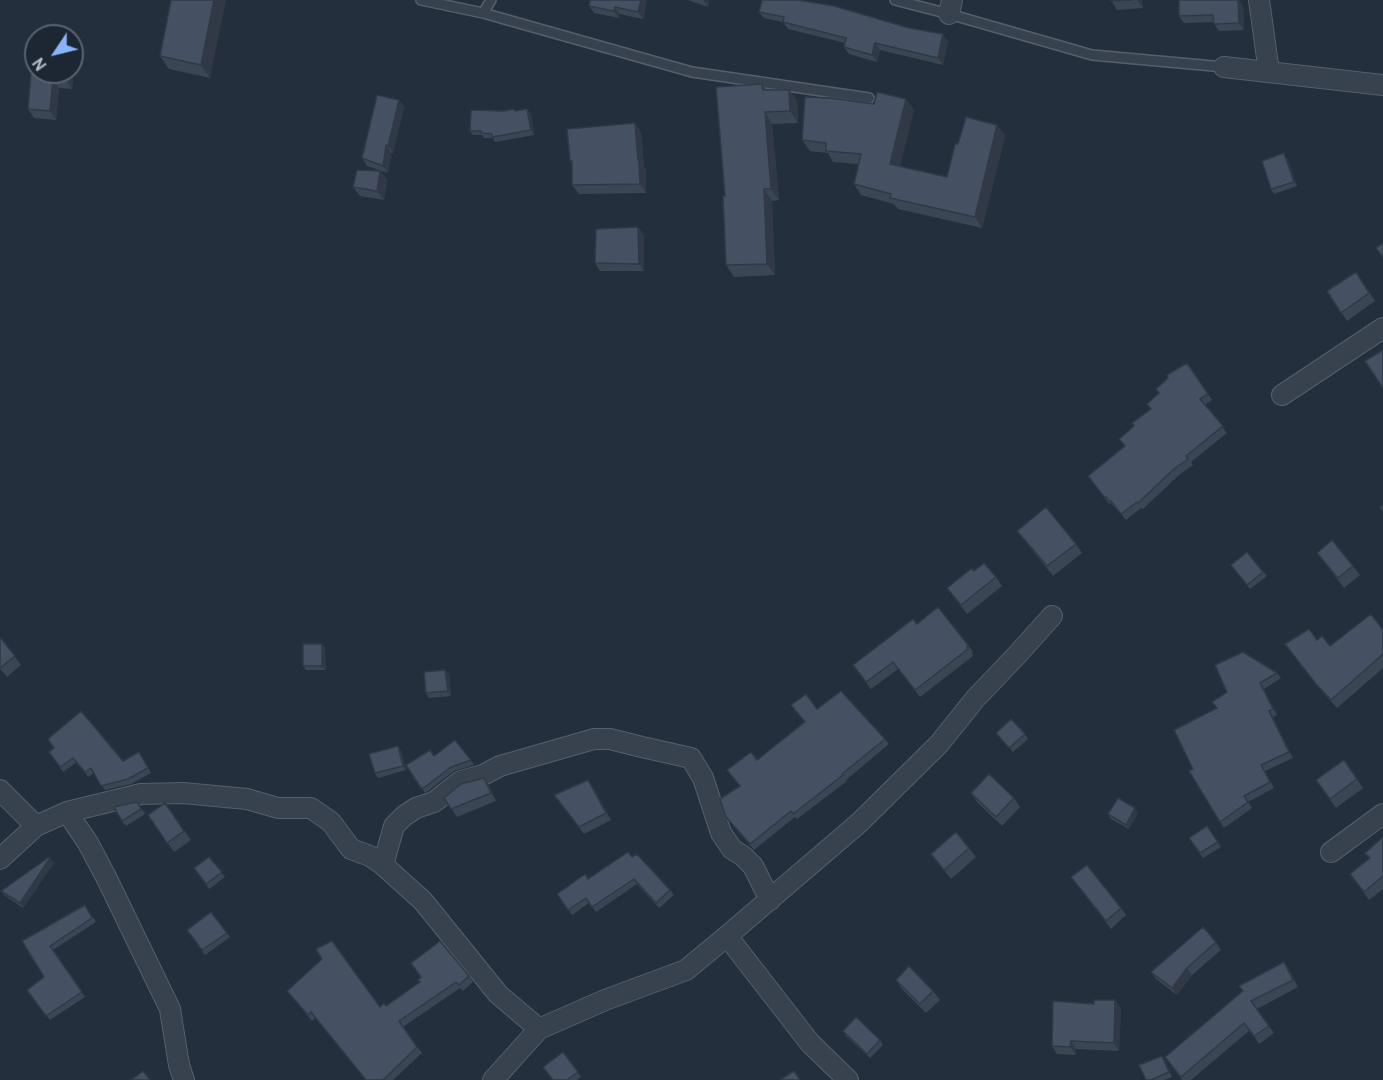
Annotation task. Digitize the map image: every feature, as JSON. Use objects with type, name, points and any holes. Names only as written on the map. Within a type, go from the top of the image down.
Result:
[{"type":"street","points":[[1258,0],[1269,72]]},
{"type":"street","points":[[1224,67],[1383,85]]},
{"type":"street","points":[[1282,395],[1383,328]]},
{"type":"street","points":[[492,1080],[539,1029],[605,1000],[686,970],[859,823],[939,744],[975,699],[1052,616]]},
{"type":"street","points":[[383,865],[394,826],[404,816],[416,808],[434,802],[461,781],[483,775],[500,766],[594,739],[610,739],[691,758],[703,778],[721,833],[732,849],[753,866],[770,900]]},
{"type":"street","points":[[0,790],[36,826]]},
{"type":"street","points":[[0,859],[36,826],[67,812],[141,794],[183,793],[247,799],[278,808],[311,808],[331,822],[351,849],[370,856],[383,865],[423,901],[498,994],[539,1029]]},
{"type":"street","points":[[67,812],[88,843],[107,879],[170,1009],[179,1065],[184,1080]]},
{"type":"street","points":[[1331,852],[1383,814]]},
{"type":"street","points":[[727,936],[810,1043],[849,1080]]},
{"type":"lane","points":[[421,0],[483,13],[692,72],[869,98]]},
{"type":"lane","points":[[483,13],[491,0]]},
{"type":"lane","points":[[895,0],[951,7],[1092,55],[1224,67]]},
{"type":"building","points":[[171,0],[214,0],[201,65],[160,56]]},
{"type":"building","points":[[590,0],[641,0],[638,12],[615,7],[614,11],[589,6]]},
{"type":"building","points":[[762,0],[798,0],[834,6],[909,28],[943,34],[938,58],[875,43],[872,55],[844,47],[846,38],[783,22],[784,17],[759,12]]},
{"type":"building","points":[[1179,0],[1238,0],[1239,23],[1214,24],[1213,15],[1179,16]]},
{"type":"building","points":[[30,84],[53,84],[50,111],[28,109]]},
{"type":"building","points":[[762,84],[763,90],[789,90],[790,111],[765,112],[771,189],[764,189],[767,264],[726,265],[723,196],[725,196],[716,87]]},
{"type":"building","points":[[877,92],[906,99],[890,164],[947,177],[955,144],[958,144],[966,117],[997,125],[975,217],[890,198],[891,194],[854,184],[861,154],[826,151],[826,143],[802,140],[805,97],[874,104]]},
{"type":"building","points":[[377,95],[399,100],[388,146],[386,145],[383,166],[362,158]]},
{"type":"building","points":[[514,109],[515,111],[527,109],[531,130],[492,137],[492,134],[481,133],[481,131],[470,131],[471,110]]},
{"type":"building","points":[[635,123],[640,184],[572,185],[572,161],[570,161],[567,129]]},
{"type":"building","points":[[1284,153],[1294,182],[1271,189],[1262,161]]},
{"type":"building","points":[[357,170],[380,171],[377,191],[353,187]]},
{"type":"building","points":[[638,227],[639,264],[595,263],[596,229]]},
{"type":"building","points":[[1383,243],[1383,257],[1376,248]]},
{"type":"building","points":[[1356,272],[1369,293],[1341,313],[1327,291]]},
{"type":"building","points":[[1383,350],[1383,388],[1365,361]]},
{"type":"building","points":[[1187,363],[1208,394],[1200,399],[1223,426],[1186,456],[1188,459],[1138,503],[1121,514],[1088,476],[1125,446],[1119,439],[1134,426],[1132,423],[1151,409],[1147,404],[1159,393],[1156,389],[1168,378],[1167,375]]},
{"type":"building","points":[[1046,507],[1076,544],[1047,566],[1017,531]]},
{"type":"building","points":[[1332,540],[1353,566],[1338,578],[1317,553]]},
{"type":"building","points":[[1247,552],[1263,572],[1247,585],[1231,565]]},
{"type":"building","points":[[984,563],[996,577],[961,605],[947,588],[972,568],[974,571]]},
{"type":"building","points":[[938,607],[968,645],[968,649],[915,690],[893,662],[866,682],[853,665],[913,619],[917,624]]},
{"type":"building","points":[[1371,614],[1383,630],[1383,654],[1331,700],[1285,644],[1309,629],[1317,640],[1322,636],[1330,646]]},
{"type":"building","points":[[0,637],[15,656],[0,668]]},
{"type":"building","points":[[303,644],[322,644],[322,666],[303,666]]},
{"type":"building","points":[[1243,652],[1277,673],[1260,683],[1273,709],[1269,711],[1289,752],[1261,765],[1270,782],[1244,796],[1248,802],[1220,822],[1189,771],[1193,769],[1174,730],[1217,708],[1212,702],[1227,692],[1215,665]]},
{"type":"building","points":[[445,670],[448,691],[426,693],[424,672]]},
{"type":"building","points":[[841,691],[885,739],[793,814],[791,811],[750,844],[726,817],[720,799],[740,786],[727,770],[751,752],[757,760],[805,722],[791,705],[806,694],[817,709]]},
{"type":"building","points":[[81,711],[123,761],[139,752],[148,768],[128,779],[101,786],[91,768],[85,772],[73,758],[60,767],[49,752],[54,748],[48,739]]},
{"type":"building","points":[[1011,719],[1025,734],[1009,748],[996,733]]},
{"type":"building","points":[[455,740],[471,760],[451,767],[421,788],[406,765],[430,750],[434,756]]},
{"type":"building","points":[[398,746],[403,766],[375,773],[369,754]]},
{"type":"building","points":[[1344,760],[1357,779],[1330,799],[1316,780]]},
{"type":"building","points":[[989,774],[1014,798],[996,817],[971,793]]},
{"type":"building","points":[[484,778],[491,793],[451,809],[444,798],[461,784]]},
{"type":"building","points":[[588,780],[606,813],[579,827],[554,795]]},
{"type":"building","points":[[1118,798],[1135,808],[1126,825],[1108,814]]},
{"type":"building","points":[[137,802],[141,809],[122,821],[114,807]]},
{"type":"building","points":[[165,803],[184,831],[167,843],[148,815]]},
{"type":"building","points":[[1207,826],[1218,842],[1200,853],[1189,838]]},
{"type":"building","points":[[956,832],[969,848],[944,870],[931,854]]},
{"type":"building","points":[[1383,837],[1383,876],[1364,892],[1350,874],[1370,858],[1365,853]]},
{"type":"building","points":[[628,852],[632,857],[637,854],[670,890],[656,903],[634,879],[592,907],[586,898],[568,910],[557,894],[585,874],[588,879]]},
{"type":"building","points":[[49,857],[20,903],[1,891]]},
{"type":"building","points":[[209,857],[222,872],[206,884],[194,868]]},
{"type":"building","points":[[1087,865],[1121,908],[1106,921],[1071,877]]},
{"type":"building","points":[[85,905],[92,918],[50,946],[82,992],[46,1016],[27,990],[44,977],[22,941]]},
{"type":"building","points":[[211,912],[227,933],[202,950],[187,930]]},
{"type":"building","points":[[1203,927],[1216,942],[1187,968],[1172,988],[1151,972]]},
{"type":"building","points":[[332,941],[380,1007],[384,1003],[386,1006],[420,982],[418,980],[421,977],[411,963],[440,941],[469,976],[459,985],[456,982],[399,1021],[417,1047],[383,1080],[366,1080],[311,1012],[308,1015],[287,991],[322,959],[316,949]]},
{"type":"building","points":[[1284,962],[1293,980],[1251,1001],[1269,1026],[1254,1036],[1244,1023],[1181,1077],[1165,1057],[1243,991],[1239,986]]},
{"type":"building","points":[[909,966],[933,991],[920,1004],[896,980]]},
{"type":"building","points":[[1094,1000],[1115,1000],[1114,1043],[1071,1041],[1070,1047],[1052,1046],[1053,1001],[1094,1004]]},
{"type":"building","points":[[856,1017],[880,1040],[867,1054],[843,1031]]},
{"type":"building","points":[[563,1052],[578,1072],[567,1080],[553,1080],[543,1067]]},
{"type":"building","points":[[1162,1056],[1169,1072],[1146,1080],[1139,1065]]},
{"type":"building","points":[[143,1071],[150,1080],[131,1080]]},
{"type":"building","points":[[794,1071],[800,1080],[780,1080]]}]
